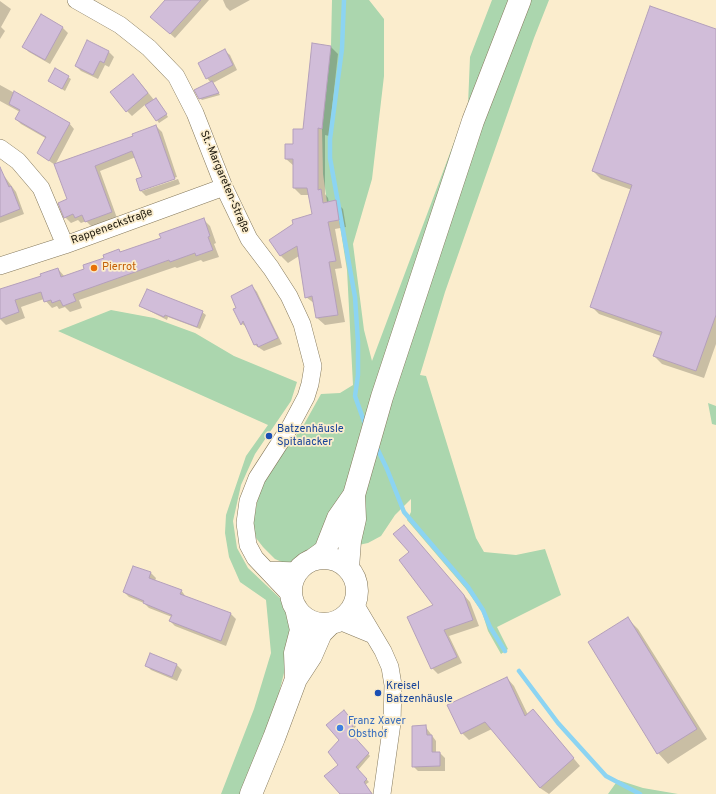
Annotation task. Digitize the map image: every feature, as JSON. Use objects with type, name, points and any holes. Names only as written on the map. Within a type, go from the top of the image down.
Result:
[{"type":"main road","points":[[348,568],[350,541],[355,519],[354,495],[382,397],[473,121],[520,0]]},
{"type":"main road","points":[[296,679],[295,652],[300,630],[294,602],[292,582],[306,565],[325,551],[338,518],[354,495]]},
{"type":"main road","points":[[250,794],[274,738],[296,679],[311,656],[321,633],[334,622],[345,617],[355,604],[357,585],[354,575],[348,568],[336,560],[321,558],[306,565]]},
{"type":"main road","points":[[294,602],[300,613],[310,621],[334,622]]},
{"type":"street","name":"St.-Margareten-Straße","points":[[76,0],[120,25],[149,48],[176,76],[195,113],[224,187],[249,239],[271,268],[289,296],[302,324],[312,366],[306,397],[290,427],[257,478],[248,501],[245,523],[248,544],[255,558],[268,570],[294,602]]},
{"type":"street","points":[[0,148],[18,161],[41,188],[65,245]]},
{"type":"street","name":"Rappeneckstraße","points":[[0,266],[65,245],[224,187]]},
{"type":"street","points":[[268,570],[306,565]]},
{"type":"street","points":[[355,604],[390,666],[393,685],[392,723],[382,794]]},
{"type":"street","points":[[334,622],[373,635]]},
{"type":"green space","points":[[332,0],[369,0],[384,19],[384,76],[372,179],[353,244],[364,330],[372,361],[468,105],[470,57],[492,0],[549,0],[534,38],[445,292],[420,375],[426,376],[476,538],[484,552],[516,555],[545,549],[561,595],[497,627],[508,649],[501,654],[488,631],[482,612],[466,589],[407,520],[411,512],[411,499],[395,515],[381,536],[368,543],[344,548],[323,541],[309,555],[291,566],[275,559],[256,538],[253,524],[259,492],[277,459],[302,428],[321,394],[340,393],[353,385],[347,270],[336,201],[327,202],[323,174],[322,129],[331,46]]},
{"type":"green space","points":[[111,310],[154,318],[195,333],[234,356],[297,382],[291,401],[255,454],[241,485],[233,521],[237,548],[248,568],[284,602],[291,619],[293,637],[277,701],[243,787],[262,794],[221,794],[254,709],[271,653],[266,600],[240,582],[229,557],[225,533],[226,515],[246,456],[268,425],[58,331]]},
{"type":"green space","points":[[708,403],[716,406],[716,425],[712,424]]},
{"type":"green space","points":[[618,780],[643,788],[678,794],[608,794]]},
{"type":"building","points":[[165,0],[201,0],[170,34],[150,17]]},
{"type":"building","points":[[650,6],[716,29],[716,315],[696,371],[653,356],[662,332],[590,307],[632,185],[592,171]]},
{"type":"building","points":[[41,14],[63,27],[45,60],[22,47]]},
{"type":"building","points":[[87,40],[109,51],[104,63],[100,61],[93,75],[75,66]]},
{"type":"building","points":[[312,43],[331,46],[322,129],[318,128],[318,190],[321,189],[323,203],[336,200],[339,220],[328,222],[336,261],[329,262],[338,315],[316,318],[312,296],[305,298],[297,246],[280,256],[269,240],[293,224],[292,220],[312,214],[307,188],[293,188],[293,159],[285,159],[285,144],[293,144],[293,129],[303,129]]},
{"type":"building","points":[[225,49],[233,65],[206,79],[198,63]]},
{"type":"building","points":[[55,68],[69,76],[62,89],[48,81]]},
{"type":"building","points":[[133,74],[148,93],[126,112],[110,92]]},
{"type":"building","points":[[212,81],[219,93],[199,99],[194,90]]},
{"type":"building","points":[[14,91],[70,123],[49,161],[37,153],[46,137],[15,119],[20,110],[9,104]]},
{"type":"building","points":[[156,98],[167,114],[156,121],[145,105]]},
{"type":"building","points":[[156,125],[175,179],[140,191],[136,179],[142,177],[132,151],[95,166],[112,212],[85,222],[82,215],[75,218],[73,214],[64,218],[58,203],[67,199],[54,164],[133,136],[132,134]]},
{"type":"building","points":[[0,167],[9,187],[11,186],[20,209],[0,217]]},
{"type":"building","points":[[204,218],[210,236],[208,237],[213,250],[196,256],[195,253],[170,262],[169,260],[73,294],[76,301],[63,306],[60,300],[52,303],[51,300],[44,302],[41,292],[15,300],[19,312],[0,319],[0,289],[41,276],[40,274],[58,268],[61,277],[84,269],[83,265],[104,258],[103,255],[119,249],[120,252],[161,238],[159,234]]},
{"type":"building","points":[[252,285],[278,338],[258,347],[257,344],[254,345],[243,321],[241,325],[233,309],[236,308],[231,296]]},
{"type":"building","points":[[147,289],[203,311],[197,327],[165,315],[164,317],[139,306]]},
{"type":"building","points":[[404,525],[464,595],[473,620],[444,630],[457,657],[431,669],[407,617],[433,605],[399,560],[409,552],[393,534]]},
{"type":"building","points":[[133,566],[151,572],[149,578],[182,590],[180,594],[231,613],[221,641],[169,621],[172,615],[143,603],[144,601],[123,592]]},
{"type":"building","points":[[628,617],[697,729],[657,754],[588,642]]},
{"type":"building","points":[[150,653],[177,664],[172,677],[145,666]]},
{"type":"building","points":[[507,677],[525,716],[533,709],[574,758],[540,788],[485,722],[461,734],[447,705]]},
{"type":"building","points":[[344,710],[354,723],[350,732],[369,753],[356,767],[367,779],[364,782],[372,794],[340,794],[324,776],[338,765],[328,752],[339,740],[326,725]]},
{"type":"building","points":[[426,725],[427,735],[432,735],[432,752],[440,752],[440,766],[412,767],[412,726]]},
{"type":"waterway","points":[[344,0],[342,49],[330,139],[330,158],[355,297],[358,342],[358,375],[355,396],[366,427]]},
{"type":"waterway","points":[[376,446],[404,512],[468,587],[483,610],[490,627],[505,651]]},
{"type":"waterway","points":[[519,671],[558,723],[606,776],[640,794]]},
{"type":"place","name":"Pierrot","points":[[94,268]]},
{"type":"place","name":"Batzenhäusle Spitalacker","points":[[269,436]]},
{"type":"place","name":"Kreisel Batzenhäusle","points":[[378,693]]},
{"type":"place","name":"Franz Xaver Obsthof","points":[[340,728]]}]
